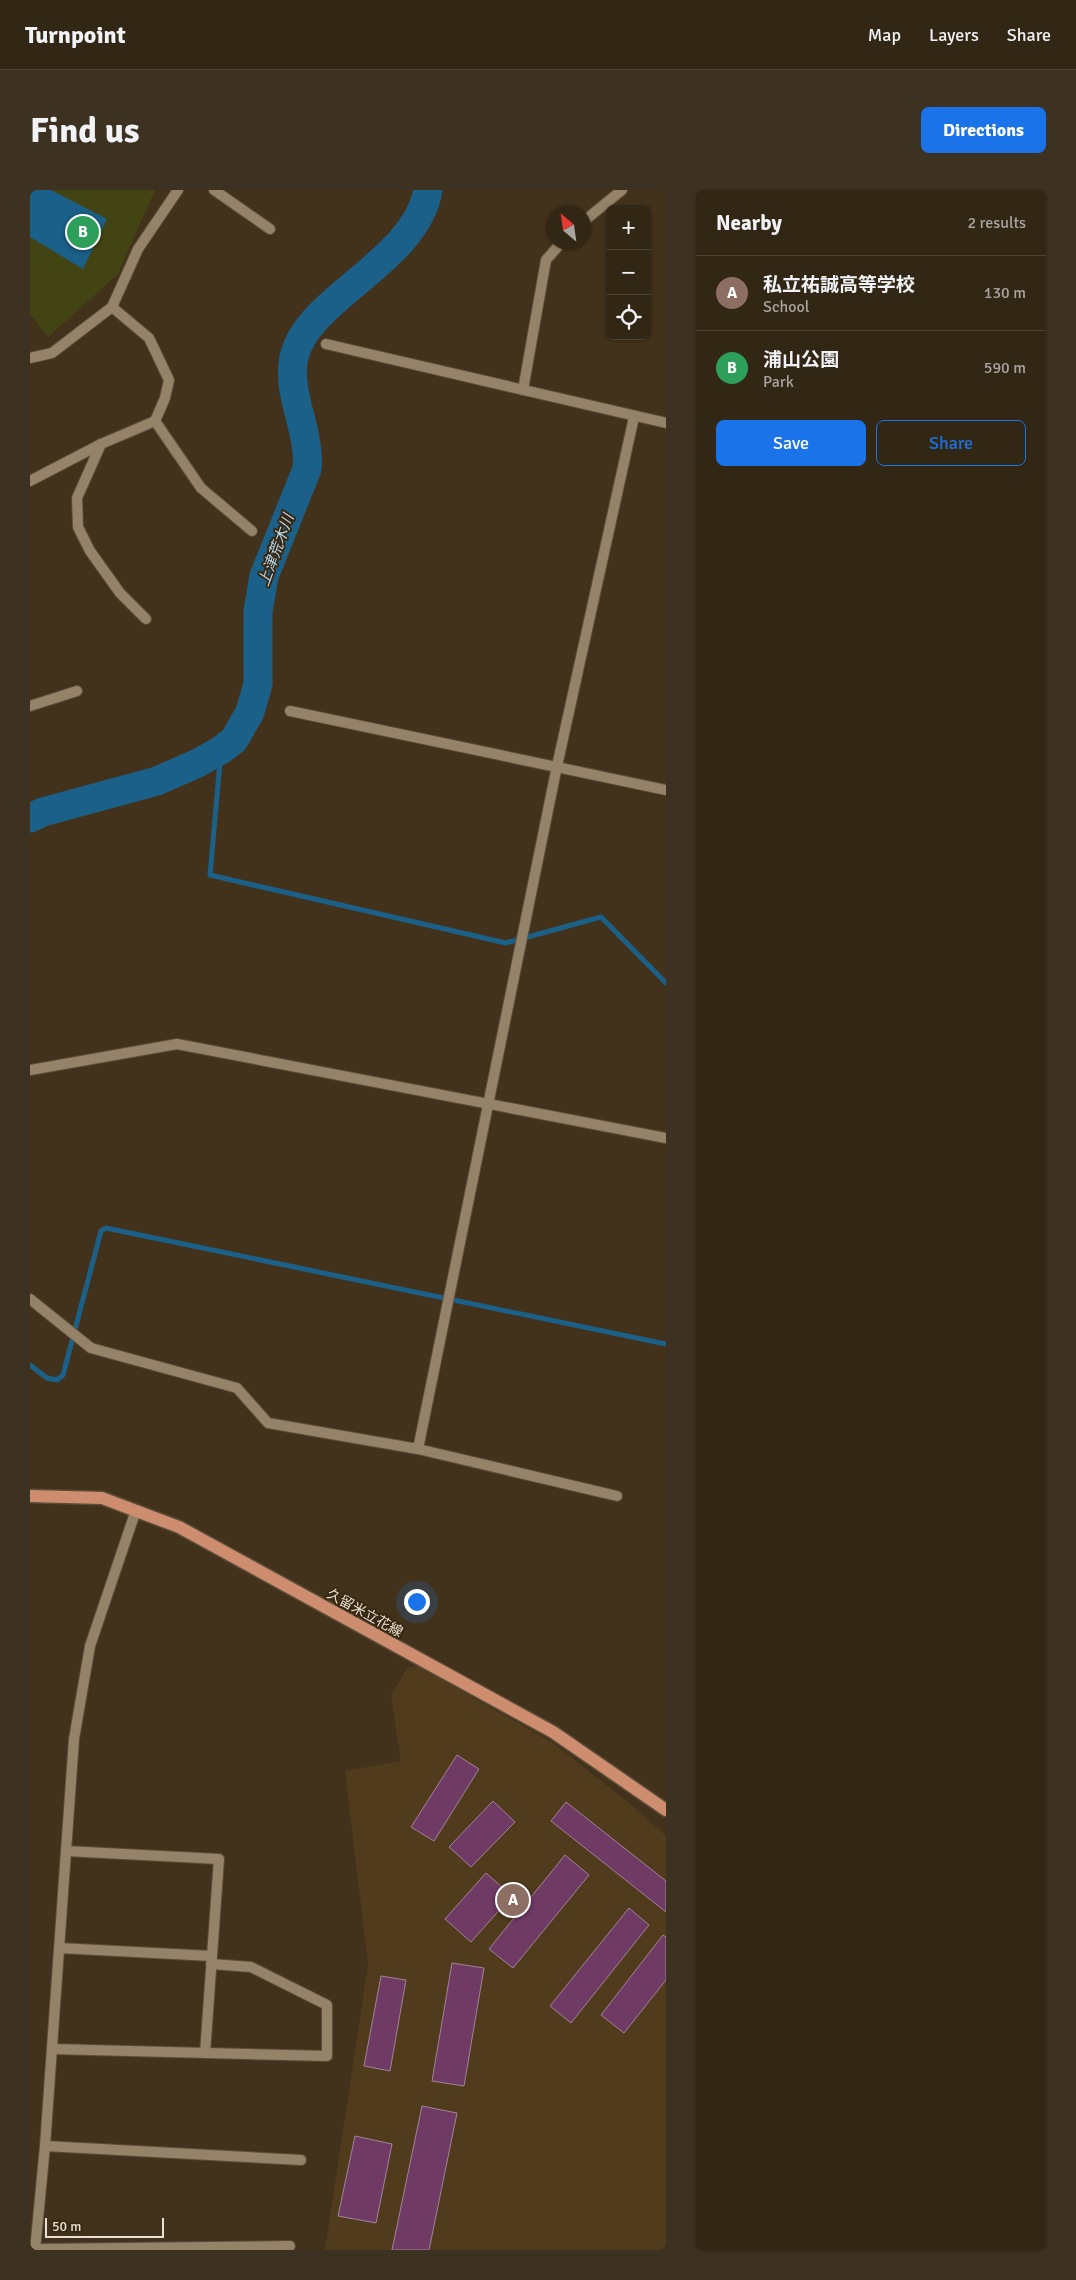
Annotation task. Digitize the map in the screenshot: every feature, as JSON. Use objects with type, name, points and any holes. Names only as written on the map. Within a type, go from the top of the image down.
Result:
[{"type":"main road","name":"久留米立花線","points":[[30,1496],[102,1498],[179,1527],[553,1732],[666,1810]]},
{"type":"street","points":[[30,358],[52,353],[112,307],[138,249],[178,190]]},
{"type":"street","points":[[214,190],[270,228]]},
{"type":"street","points":[[591,215],[622,190]]},
{"type":"street","points":[[523,390],[546,260],[555,250]]},
{"type":"street","points":[[30,481],[101,444],[155,421],[166,398],[169,380],[148,338],[112,307]]},
{"type":"street","points":[[326,344],[666,423]]},
{"type":"street","points":[[418,1449],[557,766],[634,417]]},
{"type":"street","points":[[155,421],[201,488],[252,530]]},
{"type":"street","points":[[101,444],[77,498],[78,527],[90,551],[120,593],[146,619]]},
{"type":"street","points":[[30,706],[77,691]]},
{"type":"street","points":[[290,711],[666,790]]},
{"type":"street","points":[[30,1070],[177,1044],[488,1102],[666,1138]]},
{"type":"street","points":[[30,1300],[91,1348],[237,1388],[268,1423],[418,1449],[617,1496]]},
{"type":"street","points":[[136,1510],[90,1646],[74,1739],[45,2146],[35,2249],[290,2246]]},
{"type":"street","points":[[66,1851],[219,1859],[205,2052]]},
{"type":"street","points":[[52,2049],[326,2056],[327,2005],[251,1967],[212,1960],[59,1948]]},
{"type":"street","points":[[45,2146],[301,2160]]},
{"type":"shaded area","points":[[30,190],[155,190],[118,274],[48,337],[30,314]]},
{"type":"shaded area","points":[[418,1666],[553,1743],[634,1807],[666,1836],[666,2250],[325,2250],[368,1965],[345,1771],[401,1761],[391,1695],[408,1667]]},
{"type":"water","points":[[30,190],[51,190],[107,219],[83,269],[30,237]]},
{"type":"building","points":[[457,1755],[479,1769],[434,1841],[411,1827]]},
{"type":"building","points":[[493,1801],[515,1822],[471,1867],[449,1847]]},
{"type":"building","points":[[566,1802],[666,1881],[666,1912],[551,1821]]},
{"type":"building","points":[[565,1855],[589,1875],[513,1968],[489,1949]]},
{"type":"building","points":[[486,1873],[512,1896],[471,1942],[445,1919]]},
{"type":"building","points":[[629,1908],[649,1925],[571,2023],[550,2006]]},
{"type":"building","points":[[663,1935],[666,1937],[666,1980],[624,2033],[601,2015]]},
{"type":"building","points":[[452,1963],[484,1968],[464,2086],[432,2081]]},
{"type":"building","points":[[381,1976],[406,1980],[390,2071],[364,2066]]},
{"type":"building","points":[[422,2106],[457,2113],[429,2250],[392,2250]]},
{"type":"building","points":[[355,2136],[392,2144],[376,2223],[338,2216]]},
{"type":"waterway","name":"上津荒木川","points":[[30,818],[43,812],[157,781],[198,763],[234,740],[250,712],[258,684],[258,611],[264,576],[307,469],[306,441],[293,385],[292,371],[295,352],[302,337],[315,320],[398,245],[422,210],[428,190]]},
{"type":"waterway","points":[[221,750],[210,875],[506,943],[601,917],[666,983]]},
{"type":"waterway","points":[[30,1365],[47,1378],[57,1380],[63,1375],[101,1231],[106,1228],[666,1344]]},
{"type":"place","name":"浦山公園","points":[[83,232]]},
{"type":"place","name":"私立祐誠高等学校","points":[[513,1900]]}]
